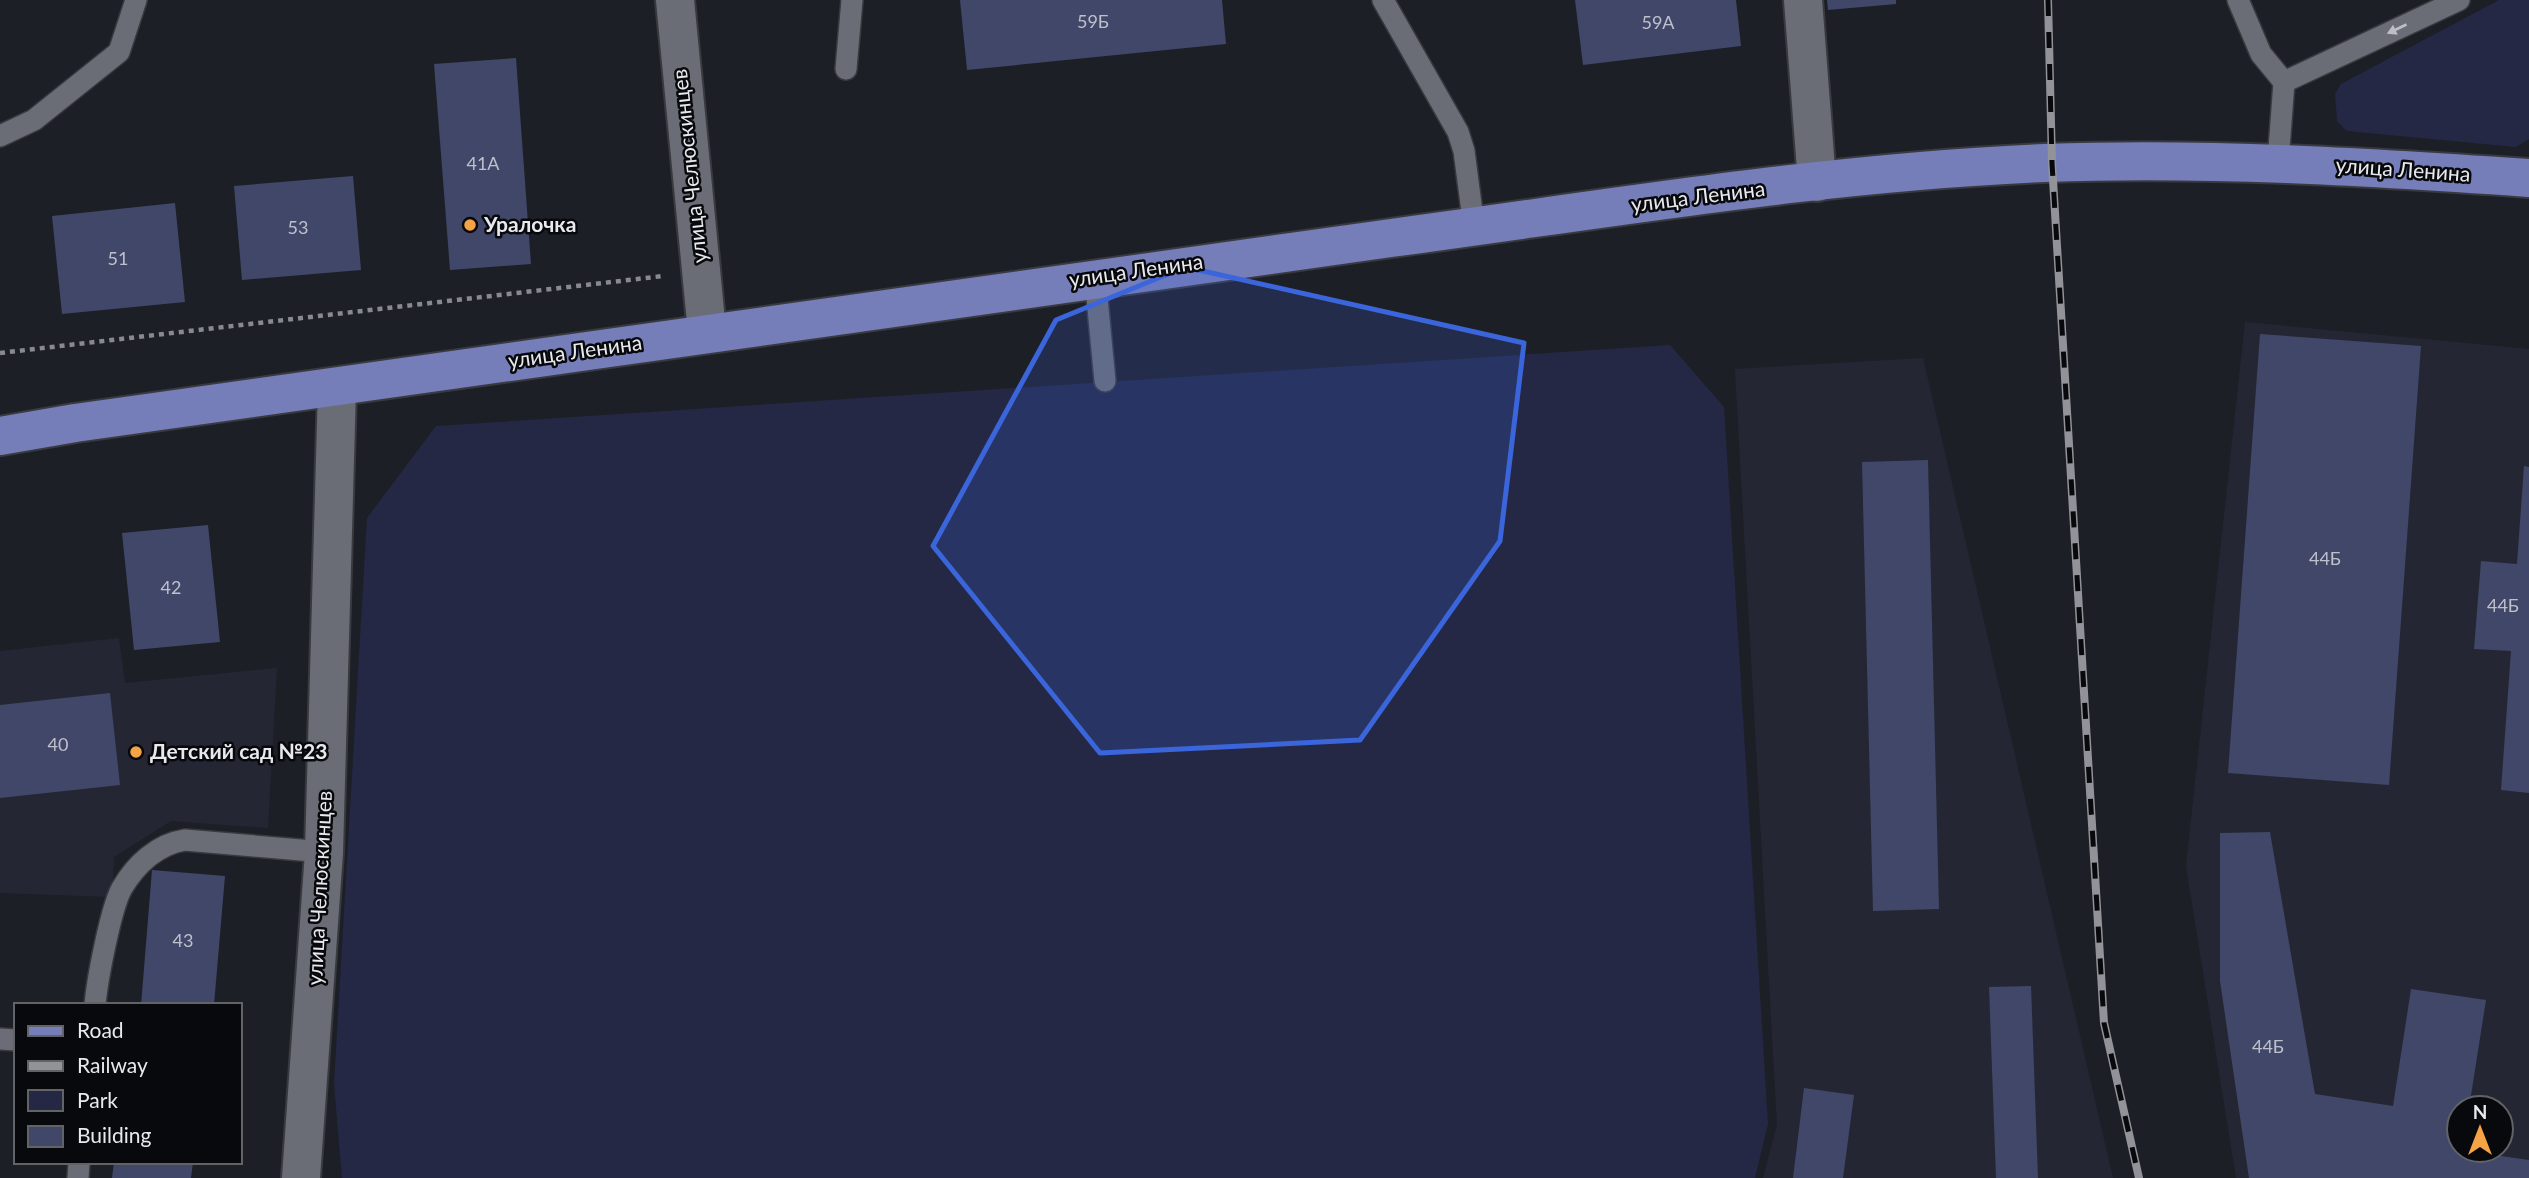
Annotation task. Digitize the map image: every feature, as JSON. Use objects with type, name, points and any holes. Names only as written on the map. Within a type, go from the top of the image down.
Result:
[{"type":"main road","name":"улица Ленина","points":[[0,436],[1095,277],[1817,181],[2052,163],[2278,162],[2529,178]]},
{"type":"street","name":"улица Челюскинцев","points":[[675,0],[708,332]]},
{"type":"street","points":[[1803,0],[1817,181]]},
{"type":"street","name":"улица Челюскинцев","points":[[302,1178],[324,852],[337,388]]},
{"type":"lane","points":[[0,136],[34,120],[119,52],[136,0]]},
{"type":"lane","points":[[846,69],[852,0]]},
{"type":"lane","points":[[1383,0],[1458,132],[1464,151],[1474,227]]},
{"type":"lane","points":[[2238,0],[2261,54],[2284,82],[2278,162]]},
{"type":"lane","points":[[2284,82],[2459,0]]},
{"type":"lane","points":[[1095,277],[1105,381]]},
{"type":"lane","points":[[95,1003],[97,980],[121,889],[153,851],[168,843],[185,840],[324,852]]},
{"type":"path","points":[[0,353],[701,272]]},
{"type":"highlighted area","points":[[1185,267],[1524,343],[1500,541],[1360,740],[1100,753],[933,546],[1056,320]]},
{"type":"shaded area","points":[[2245,322],[2529,349],[2529,1178],[2236,1178],[2186,866]]},
{"type":"shaded area","points":[[1923,358],[2113,1178],[1763,1178],[1777,1125],[1735,369]]},
{"type":"shaded area","name":"Детский сад №23","points":[[119,638],[125,683],[277,668],[268,828],[171,821],[114,857],[112,897],[0,893],[0,651]]},
{"type":"green space","points":[[2499,0],[2529,0],[2529,139],[2516,147],[2347,131],[2337,121],[2335,94],[2341,84]]},
{"type":"green space","points":[[1670,345],[1724,407],[1768,1124],[1755,1178],[342,1178],[334,1084],[367,518],[436,426]]},
{"type":"building","points":[[960,0],[1222,0],[1226,44],[967,70]]},
{"type":"building","points":[[1575,0],[1736,0],[1741,46],[1583,65]]},
{"type":"building","points":[[1827,0],[1896,0],[1896,4],[1828,10]]},
{"type":"building","points":[[516,58],[531,264],[450,270],[434,64]]},
{"type":"building","points":[[353,176],[361,270],[242,280],[234,186]]},
{"type":"building","points":[[175,203],[185,302],[62,314],[52,216]]},
{"type":"building","points":[[2260,334],[2421,346],[2389,785],[2228,773]]},
{"type":"building","points":[[1928,460],[1939,909],[1873,911],[1862,462]]},
{"type":"building","points":[[2524,466],[2529,467],[2529,793],[2501,790],[2511,651],[2474,649],[2481,561],[2517,564]]},
{"type":"building","points":[[208,525],[220,642],[134,650],[122,533]]},
{"type":"building","points":[[110,693],[120,785],[0,798],[0,705]]},
{"type":"building","points":[[2270,832],[2315,1094],[2393,1106],[2411,989],[2486,1000],[2471,1094],[2445,1094],[2445,1164],[2515,1164],[2515,1158],[2529,1160],[2529,1178],[2249,1178],[2220,981],[2220,833]]},
{"type":"building","points":[[152,870],[225,876],[214,1003],[141,1003]]},
{"type":"building","points":[[2031,986],[2038,1178],[1996,1178],[1989,987]]},
{"type":"building","points":[[1804,1088],[1854,1095],[1843,1178],[1793,1178]]},
{"type":"building","points":[[114,1164],[193,1164],[191,1178],[112,1178]]},
{"type":"railway","points":[[2048,0],[2052,163],[2104,1023],[2139,1178]]},
{"type":"place","name":"Уралочка","points":[[470,225]]},
{"type":"place","name":"Детский сад №23","points":[[136,752]]}]
